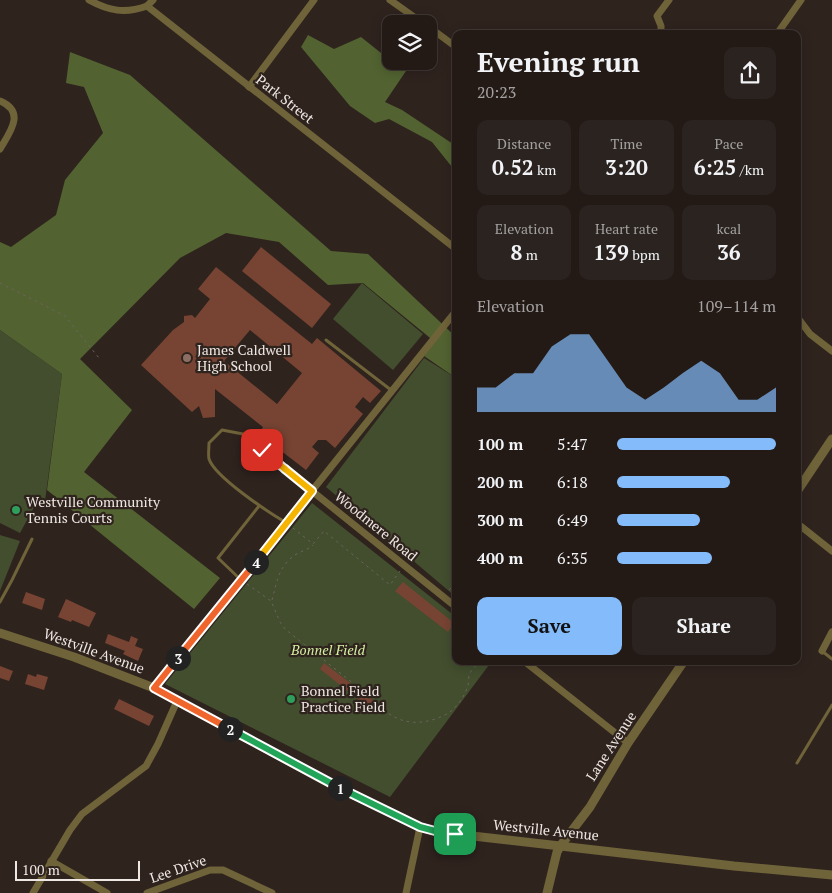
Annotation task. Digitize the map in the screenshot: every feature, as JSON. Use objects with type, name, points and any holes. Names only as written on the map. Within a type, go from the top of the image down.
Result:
[{"type":"street","points":[[89,0],[110,10],[120,12],[136,10],[147,6],[153,0]]},
{"type":"street","points":[[249,87],[314,0]]},
{"type":"street","points":[[390,0],[411,15]]},
{"type":"street","points":[[661,30],[657,16],[669,0]]},
{"type":"street","points":[[780,30],[801,0]]},
{"type":"street","name":"Park Street","points":[[147,6],[452,246]]},
{"type":"street","points":[[437,33],[452,44]]},
{"type":"street","points":[[0,101],[11,108],[14,113],[14,126],[0,149]]},
{"type":"street","points":[[154,688],[452,316]]},
{"type":"street","points":[[801,322],[810,334],[832,350]]},
{"type":"street","points":[[801,486],[832,439]]},
{"type":"street","name":"Woodmere Road","points":[[312,491],[452,604]]},
{"type":"street","points":[[801,526],[832,551]]},
{"type":"street","points":[[822,651],[832,632]]},
{"type":"street","name":"Westville Avenue","points":[[0,633],[74,657],[154,688],[331,784],[420,827],[435,831],[726,865],[832,875]]},
{"type":"street","points":[[529,665],[628,743]]},
{"type":"street","name":"Lane Avenue","points":[[547,893],[557,852],[561,845],[590,807],[628,743],[681,665]]},
{"type":"street","points":[[33,893],[70,830],[82,814],[146,766],[177,701]]},
{"type":"street","points":[[406,893],[420,827]]},
{"type":"street","points":[[52,861],[107,893]]},
{"type":"street","name":"Lee Drive","points":[[147,893],[210,870],[223,870],[272,893]]},
{"type":"lane","points":[[326,340],[391,391]]},
{"type":"lane","points":[[255,445],[243,434],[222,430],[209,443],[209,459],[220,474],[259,506],[286,523]]},
{"type":"lane","points":[[262,450],[312,491]]},
{"type":"lane","points":[[242,580],[218,558],[259,506]]},
{"type":"lane","points":[[0,602],[32,538]]},
{"type":"lane","points":[[822,651],[832,659]]},
{"type":"lane","points":[[797,763],[832,706]]},
{"type":"path","points":[[0,283],[65,316],[99,358]]},
{"type":"path","points":[[286,523],[313,544]]},
{"type":"path","points":[[271,601],[278,574],[284,565],[290,558],[310,548],[324,531],[390,585],[405,565]]},
{"type":"path","points":[[242,580],[271,601],[280,622],[292,636],[369,696],[376,705],[399,719],[412,724],[432,720],[447,714],[457,706],[465,693],[469,674],[477,665]]},
{"type":"path","points":[[444,597],[452,588]]},
{"type":"green space","points":[[308,35],[334,49],[361,37],[382,54],[382,70],[406,71],[385,102],[402,110],[452,143],[452,167],[432,142],[389,119],[375,123],[350,106],[301,47]]},
{"type":"green space","points":[[70,52],[130,75],[331,251],[368,254],[452,333],[452,375],[424,356],[435,342],[363,283],[328,285],[279,242],[226,233],[180,258],[80,359],[132,410],[84,472],[220,578],[194,609],[47,490],[62,374],[0,330],[0,242],[11,247],[56,215],[65,180],[103,133],[84,87],[66,83]]},
{"type":"green space","points":[[362,283],[423,334],[393,370],[333,319]]},
{"type":"green space","points":[[0,330],[62,374],[45,501],[39,498],[20,533],[0,523]]},
{"type":"green space","points":[[424,358],[452,376],[452,594],[326,487]]},
{"type":"green space","name":"Bonnel Field","points":[[312,503],[452,614],[452,665],[489,665],[390,797],[165,684]]},
{"type":"green space","points":[[0,535],[20,541],[0,591]]},
{"type":"building","points":[[261,247],[331,304],[312,328],[242,271]]},
{"type":"building","name":"James Caldwell High School","points":[[216,267],[312,344],[317,338],[381,391],[370,403],[363,397],[355,407],[363,414],[335,448],[326,440],[318,440],[312,447],[319,453],[306,470],[276,447],[272,452],[265,446],[260,447],[259,454],[253,448],[258,446],[257,442],[263,435],[260,432],[263,427],[215,389],[215,417],[203,418],[199,406],[192,412],[141,365],[173,330],[184,322],[184,316],[192,315],[195,318],[210,299],[198,289]],"holes":[[[250,330],[302,373],[277,404],[224,361]]]},
{"type":"building","points":[[403,582],[452,621],[452,626],[448,632],[395,591]]},
{"type":"building","points":[[26,592],[45,599],[42,610],[22,603]]},
{"type":"building","points":[[66,599],[96,613],[89,627],[58,617]]},
{"type":"building","points":[[108,634],[129,642],[131,636],[138,639],[135,646],[143,649],[138,661],[123,654],[125,651],[105,643]]},
{"type":"building","points":[[324,663],[374,701],[369,708],[320,669]]},
{"type":"building","points":[[0,666],[13,671],[9,681],[0,678]]},
{"type":"building","points":[[28,674],[36,677],[37,674],[48,677],[44,690],[25,684]]},
{"type":"building","points":[[119,699],[154,716],[149,726],[114,709]]},
{"type":"place","name":"James Caldwell High School","points":[[187,358]]},
{"type":"place","name":"Westville Community Tennis Courts","points":[[16,510]]},
{"type":"place","name":"Bonnel Field Practice Field","points":[[291,699]]},
{"type":"route","points":[[262,450],[312,491],[154,688],[331,784],[420,827],[455,834]]}]
